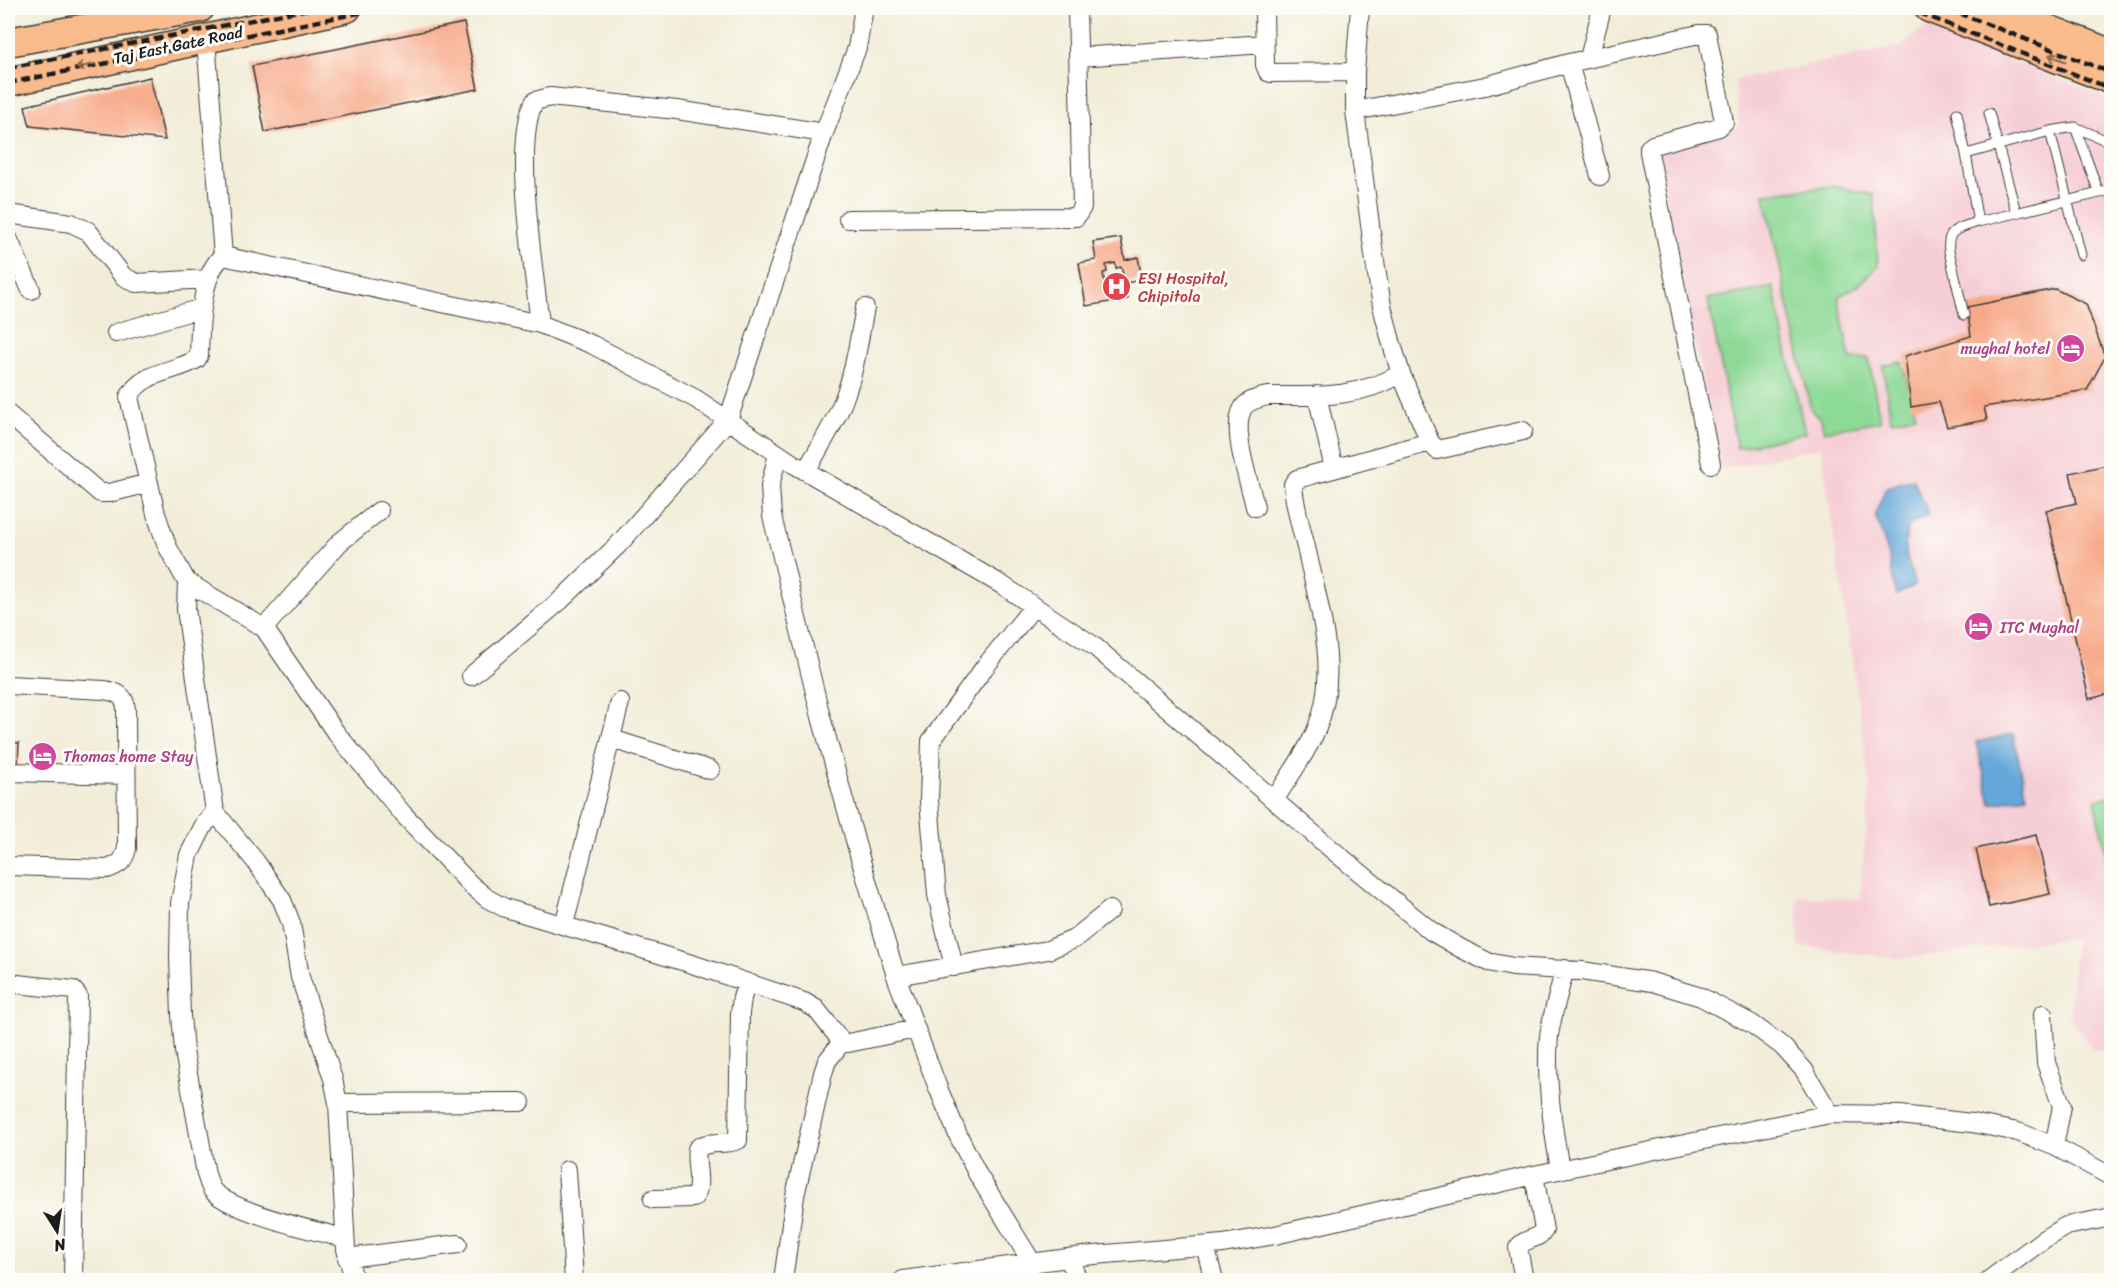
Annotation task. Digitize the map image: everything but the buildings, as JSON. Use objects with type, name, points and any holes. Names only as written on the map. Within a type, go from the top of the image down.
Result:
[{"type":"main road","points":[[8,42],[200,8]]},
{"type":"main road","name":"Taj East Gate Road","points":[[8,82],[347,8]]},
{"type":"main road","points":[[1929,8],[2112,80]]},
{"type":"main road","points":[[1994,8],[2112,54]]},
{"type":"street","points":[[471,675],[561,600],[619,544],[728,420],[825,133],[857,48],[864,8]]},
{"type":"street","points":[[848,219],[1076,217],[1082,207],[1077,8]]},
{"type":"street","points":[[1264,8],[1264,65],[1268,72],[1355,72]]},
{"type":"street","points":[[1360,8],[1355,72],[1355,111],[1381,296],[1401,374],[1430,442],[1433,447],[1441,451],[1523,431]]},
{"type":"street","points":[[1589,58],[1602,8]]},
{"type":"street","points":[[1355,111],[1485,86],[1589,58],[1707,34],[1724,122],[1719,127],[1653,145],[1649,148],[1649,152],[1711,464]]},
{"type":"street","points":[[206,40],[223,256]]},
{"type":"street","points":[[1079,57],[1264,44]]},
{"type":"street","points":[[1569,63],[1600,176]]},
{"type":"street","points":[[540,324],[525,185],[527,134],[531,108],[535,101],[550,97],[676,110],[825,133]]},
{"type":"street","points":[[8,214],[71,224],[88,231],[123,276],[136,283],[208,279]]},
{"type":"street","points":[[8,238],[31,290]]},
{"type":"street","points":[[223,256],[208,279],[202,308],[197,359],[155,375],[132,392],[129,397],[149,483],[167,546],[187,582],[264,628],[349,749],[403,814],[471,885],[488,899],[505,908],[747,982],[804,1002],[816,1009],[842,1042],[848,1043],[916,1029]]},
{"type":"street","points":[[223,256],[540,324],[593,345],[696,399],[778,454],[1002,585],[1094,646],[1275,799],[1329,848],[1422,923],[1460,948],[1488,962],[1513,967],[1565,969],[1652,982],[1701,997],[1752,1024],[1782,1046],[1804,1070],[1830,1114]]},
{"type":"street","points":[[116,333],[202,308]]},
{"type":"street","points":[[806,471],[845,396],[853,370],[865,308]]},
{"type":"street","points":[[1255,507],[1239,437],[1239,421],[1243,407],[1255,398],[1268,396],[1362,391],[1401,374]]},
{"type":"street","points":[[1317,395],[1334,469]]},
{"type":"street","points":[[8,414],[100,493],[149,483]]},
{"type":"street","points":[[1275,799],[1317,729],[1327,686],[1328,662],[1323,624],[1293,484],[1297,479],[1430,442]]},
{"type":"street","points":[[778,454],[770,486],[772,516],[821,717],[896,976],[938,1088],[978,1175],[1034,1264]]},
{"type":"street","points":[[264,628],[339,543],[379,511]]},
{"type":"street","points":[[187,582],[186,609],[215,812],[256,862],[282,900],[291,923],[300,977],[327,1058],[338,1103],[345,1238],[347,1257],[354,1281]]},
{"type":"street","points":[[954,967],[937,895],[929,801],[931,741],[984,668],[1034,606]]},
{"type":"street","points":[[8,685],[104,690],[123,696],[126,709],[127,848],[125,857],[119,866],[107,869],[8,866]]},
{"type":"street","points":[[564,925],[620,702]]},
{"type":"street","points":[[612,739],[710,770]]},
{"type":"street","points":[[8,772],[126,775]]},
{"type":"street","points":[[215,812],[204,825],[189,855],[183,879],[180,925],[179,986],[182,1033],[206,1174],[211,1189],[240,1208],[345,1238]]},
{"type":"street","points":[[896,976],[1048,950],[1074,939],[1110,910]]},
{"type":"street","points":[[1560,1170],[1548,1062],[1550,1034],[1565,969]]},
{"type":"street","points":[[653,1199],[693,1198],[698,1190],[695,1156],[697,1149],[708,1143],[738,1140],[740,1013],[747,982]]},
{"type":"street","points":[[8,983],[74,990],[78,996],[73,1281]]},
{"type":"street","points":[[2043,1014],[2046,1063],[2062,1106],[2054,1146]]},
{"type":"street","points":[[783,1281],[795,1196],[823,1073],[826,1061],[842,1042]]},
{"type":"street","points":[[338,1103],[521,1102]]},
{"type":"street","points":[[903,1281],[1069,1258],[1206,1246],[1275,1235],[1534,1175],[1830,1114],[1900,1115],[1972,1123],[2018,1132],[2054,1146],[2112,1177]]},
{"type":"street","points":[[567,1170],[574,1281]]},
{"type":"street","points":[[1524,1281],[1518,1248],[1522,1242],[1539,1236],[1544,1230],[1534,1175]]},
{"type":"street","points":[[1989,1281],[2036,1245],[2066,1226],[2112,1217]]},
{"type":"street","points":[[347,1257],[458,1244]]},
{"type":"street","points":[[1206,1246],[1214,1281]]},
{"type":"street","points":[[1069,1258],[1078,1281]]},
{"type":"lane","points":[[1957,113],[1978,222]]},
{"type":"lane","points":[[1989,113],[2016,212]]},
{"type":"lane","points":[[1966,154],[2050,130],[2075,127],[2112,143]]},
{"type":"lane","points":[[2075,127],[2099,193]]},
{"type":"lane","points":[[2050,130],[2081,255]]},
{"type":"lane","points":[[1964,315],[1948,242],[1950,234],[1956,229],[1978,222],[2112,190]]},
{"type":"shaded area","name":"ITC Mughal","points":[[1925,27],[2111,99],[2111,1052],[2093,1049],[2069,1018],[2075,938],[1901,959],[1799,946],[1797,896],[1860,899],[1870,785],[1821,447],[1720,469],[1657,151],[1739,126],[1735,80],[1901,46]]},
{"type":"green space","points":[[1832,186],[1874,195],[1878,266],[1859,285],[1838,297],[1850,359],[1869,358],[1880,421],[1824,431],[1821,420],[1811,410],[1764,194]]},
{"type":"green space","points":[[1773,287],[1805,433],[1737,448],[1708,299]]},
{"type":"green space","points":[[1902,362],[1916,415],[1891,421],[1883,366]]},
{"type":"green space","points":[[2112,796],[2111,878],[2095,800]]},
{"type":"water","points":[[1913,479],[1929,514],[1907,527],[1905,550],[1915,585],[1896,595],[1888,552],[1875,515],[1886,487]]},
{"type":"water","points":[[2013,734],[2027,796],[1991,804],[1976,742]]},
{"type":"railway","points":[[8,68],[313,8]]},
{"type":"railway","points":[[8,83],[384,8]]},
{"type":"railway","points":[[1907,8],[2112,89]]},
{"type":"railway","points":[[1946,8],[2112,73]]},
{"type":"place","name":"ESI Hospital, Chipitola","points":[[1117,287]]},
{"type":"place","name":"mughal hotel","points":[[2071,348]]},
{"type":"place","name":"ITC Mughal","points":[[1979,627]]},
{"type":"place","name":"Thomas home Stay","points":[[42,756]]}]
